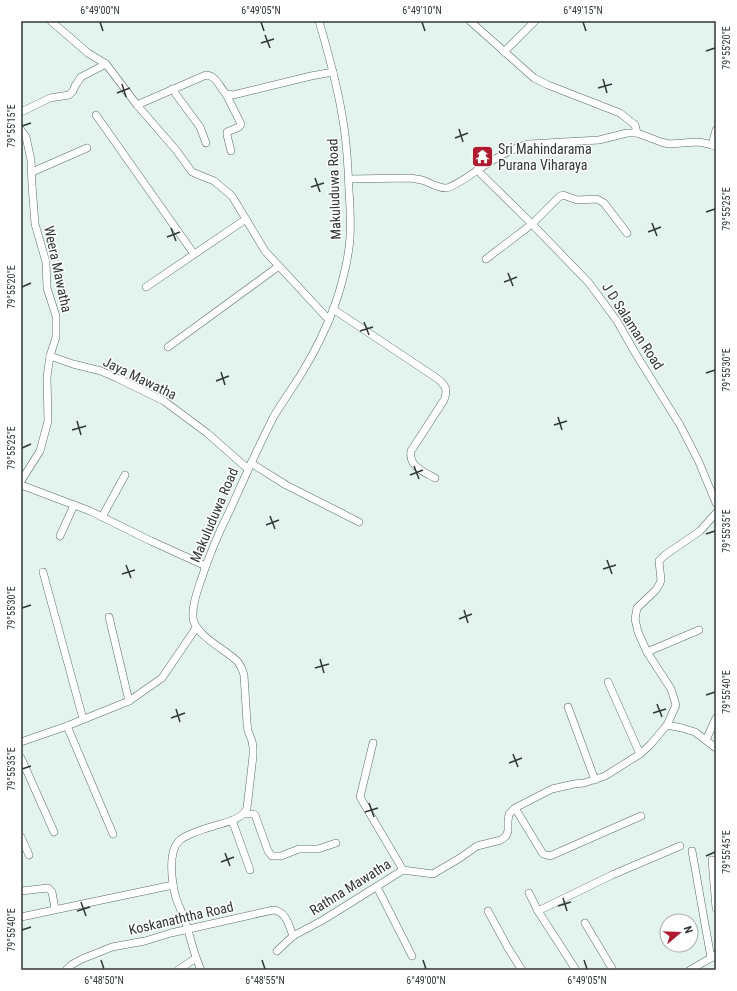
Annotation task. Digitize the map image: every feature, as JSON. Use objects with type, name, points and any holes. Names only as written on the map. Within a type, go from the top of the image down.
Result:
[{"type":"street","points":[[52,21],[88,53],[106,64],[192,172],[214,181],[232,196],[265,251],[329,320]]},
{"type":"street","name":"Makuluduwa Road","points":[[196,628],[193,622],[193,607],[206,566],[223,523],[249,466],[275,416],[321,338],[339,291],[346,263],[350,237],[349,179],[342,116],[333,72],[319,21]]},
{"type":"street","points":[[470,21],[534,78],[620,114],[635,125],[637,133]]},
{"type":"street","points":[[504,52],[535,21]]},
{"type":"street","points":[[21,112],[50,98],[69,95],[73,92],[81,77],[106,64]]},
{"type":"street","points":[[226,94],[233,95],[333,72]]},
{"type":"street","points":[[137,104],[209,75],[215,78],[226,94],[241,124],[239,127],[227,132],[232,151]]},
{"type":"street","points":[[172,89],[200,127],[206,143]]},
{"type":"street","points":[[96,115],[194,254]]},
{"type":"street","name":"Weera Mawatha","points":[[21,130],[26,137],[31,160],[35,224],[46,262],[47,288],[56,316],[56,337],[50,356],[47,377],[48,421],[40,451],[21,481]]},
{"type":"street","points":[[349,179],[410,178],[445,188],[450,187],[505,153],[529,144],[599,140],[627,133],[637,133],[669,144],[704,142],[714,146],[716,130]]},
{"type":"street","points":[[32,172],[87,148]]},
{"type":"street","name":"J D Salaman Road","points":[[477,170],[589,283],[617,321],[680,425],[698,460],[716,503]]},
{"type":"street","points":[[486,258],[532,224],[559,197],[563,195],[577,200],[597,199],[604,203],[627,233]]},
{"type":"street","points":[[146,287],[246,219]]},
{"type":"street","points":[[168,347],[280,266]]},
{"type":"street","points":[[333,309],[438,378],[445,386],[446,395],[444,400],[411,451],[413,463],[435,478]]},
{"type":"street","name":"Jaya Mawatha","points":[[50,356],[106,373],[164,401],[207,432],[249,466],[359,522]]},
{"type":"street","points":[[102,517],[124,475]]},
{"type":"street","points":[[21,485],[102,517],[206,566]]},
{"type":"street","points":[[60,536],[74,505]]},
{"type":"street","points":[[641,816],[550,856],[543,854],[515,808],[552,789],[584,783],[605,776],[640,754],[667,725],[676,705],[671,689],[647,652],[638,632],[635,619],[637,608],[656,590],[660,583],[660,561],[665,555],[700,531],[716,513]]},
{"type":"street","points":[[43,572],[83,719]]},
{"type":"street","points":[[109,618],[129,701]]},
{"type":"street","points":[[21,742],[129,701],[162,678],[196,628],[237,661],[240,664],[244,675],[247,723],[248,731],[252,740],[253,756],[247,808],[244,814]]},
{"type":"street","points":[[647,652],[699,630]]},
{"type":"street","points":[[608,682],[640,754]]},
{"type":"street","points":[[568,707],[595,780]]},
{"type":"street","points":[[706,740],[716,718]]},
{"type":"street","points":[[667,725],[695,732],[716,748]]},
{"type":"street","points":[[66,726],[113,834]]},
{"type":"street","points":[[373,743],[360,797],[403,870]]},
{"type":"street","points":[[21,758],[54,832]]},
{"type":"street","name":"Rathna Mawatha","points":[[277,951],[293,936],[323,920],[403,870],[433,874],[477,846],[501,840],[506,836],[508,831],[509,814],[515,808]]},
{"type":"street","points":[[201,970],[173,885],[172,858],[174,848],[180,840],[188,835],[232,820],[244,814],[253,814],[255,815],[268,851],[272,856],[281,856],[300,849],[318,849],[336,843]]},
{"type":"street","points":[[232,820],[250,870]]},
{"type":"street","points":[[21,837],[29,855]]},
{"type":"street","points":[[538,911],[612,875],[680,846]]},
{"type":"street","points":[[690,970],[713,956],[692,851]]},
{"type":"street","points":[[712,860],[716,908]]},
{"type":"street","points":[[21,917],[173,885]]},
{"type":"street","points":[[377,887],[412,956]]},
{"type":"street","points":[[21,891],[48,888],[52,892],[56,909]]},
{"type":"street","points":[[529,893],[538,911],[576,970]]},
{"type":"street","name":"Koskanaththa Road","points":[[66,970],[71,965],[82,959],[112,947],[145,941],[171,932],[273,910],[278,910],[287,919],[293,936]]},
{"type":"street","points":[[488,911],[522,970]]},
{"type":"street","points":[[585,923],[613,970]]},
{"type":"street","points":[[178,970],[196,958]]},
{"type":"place","name":"Sri Mahindarama Purana Viharaya","points":[[483,157]]}]
